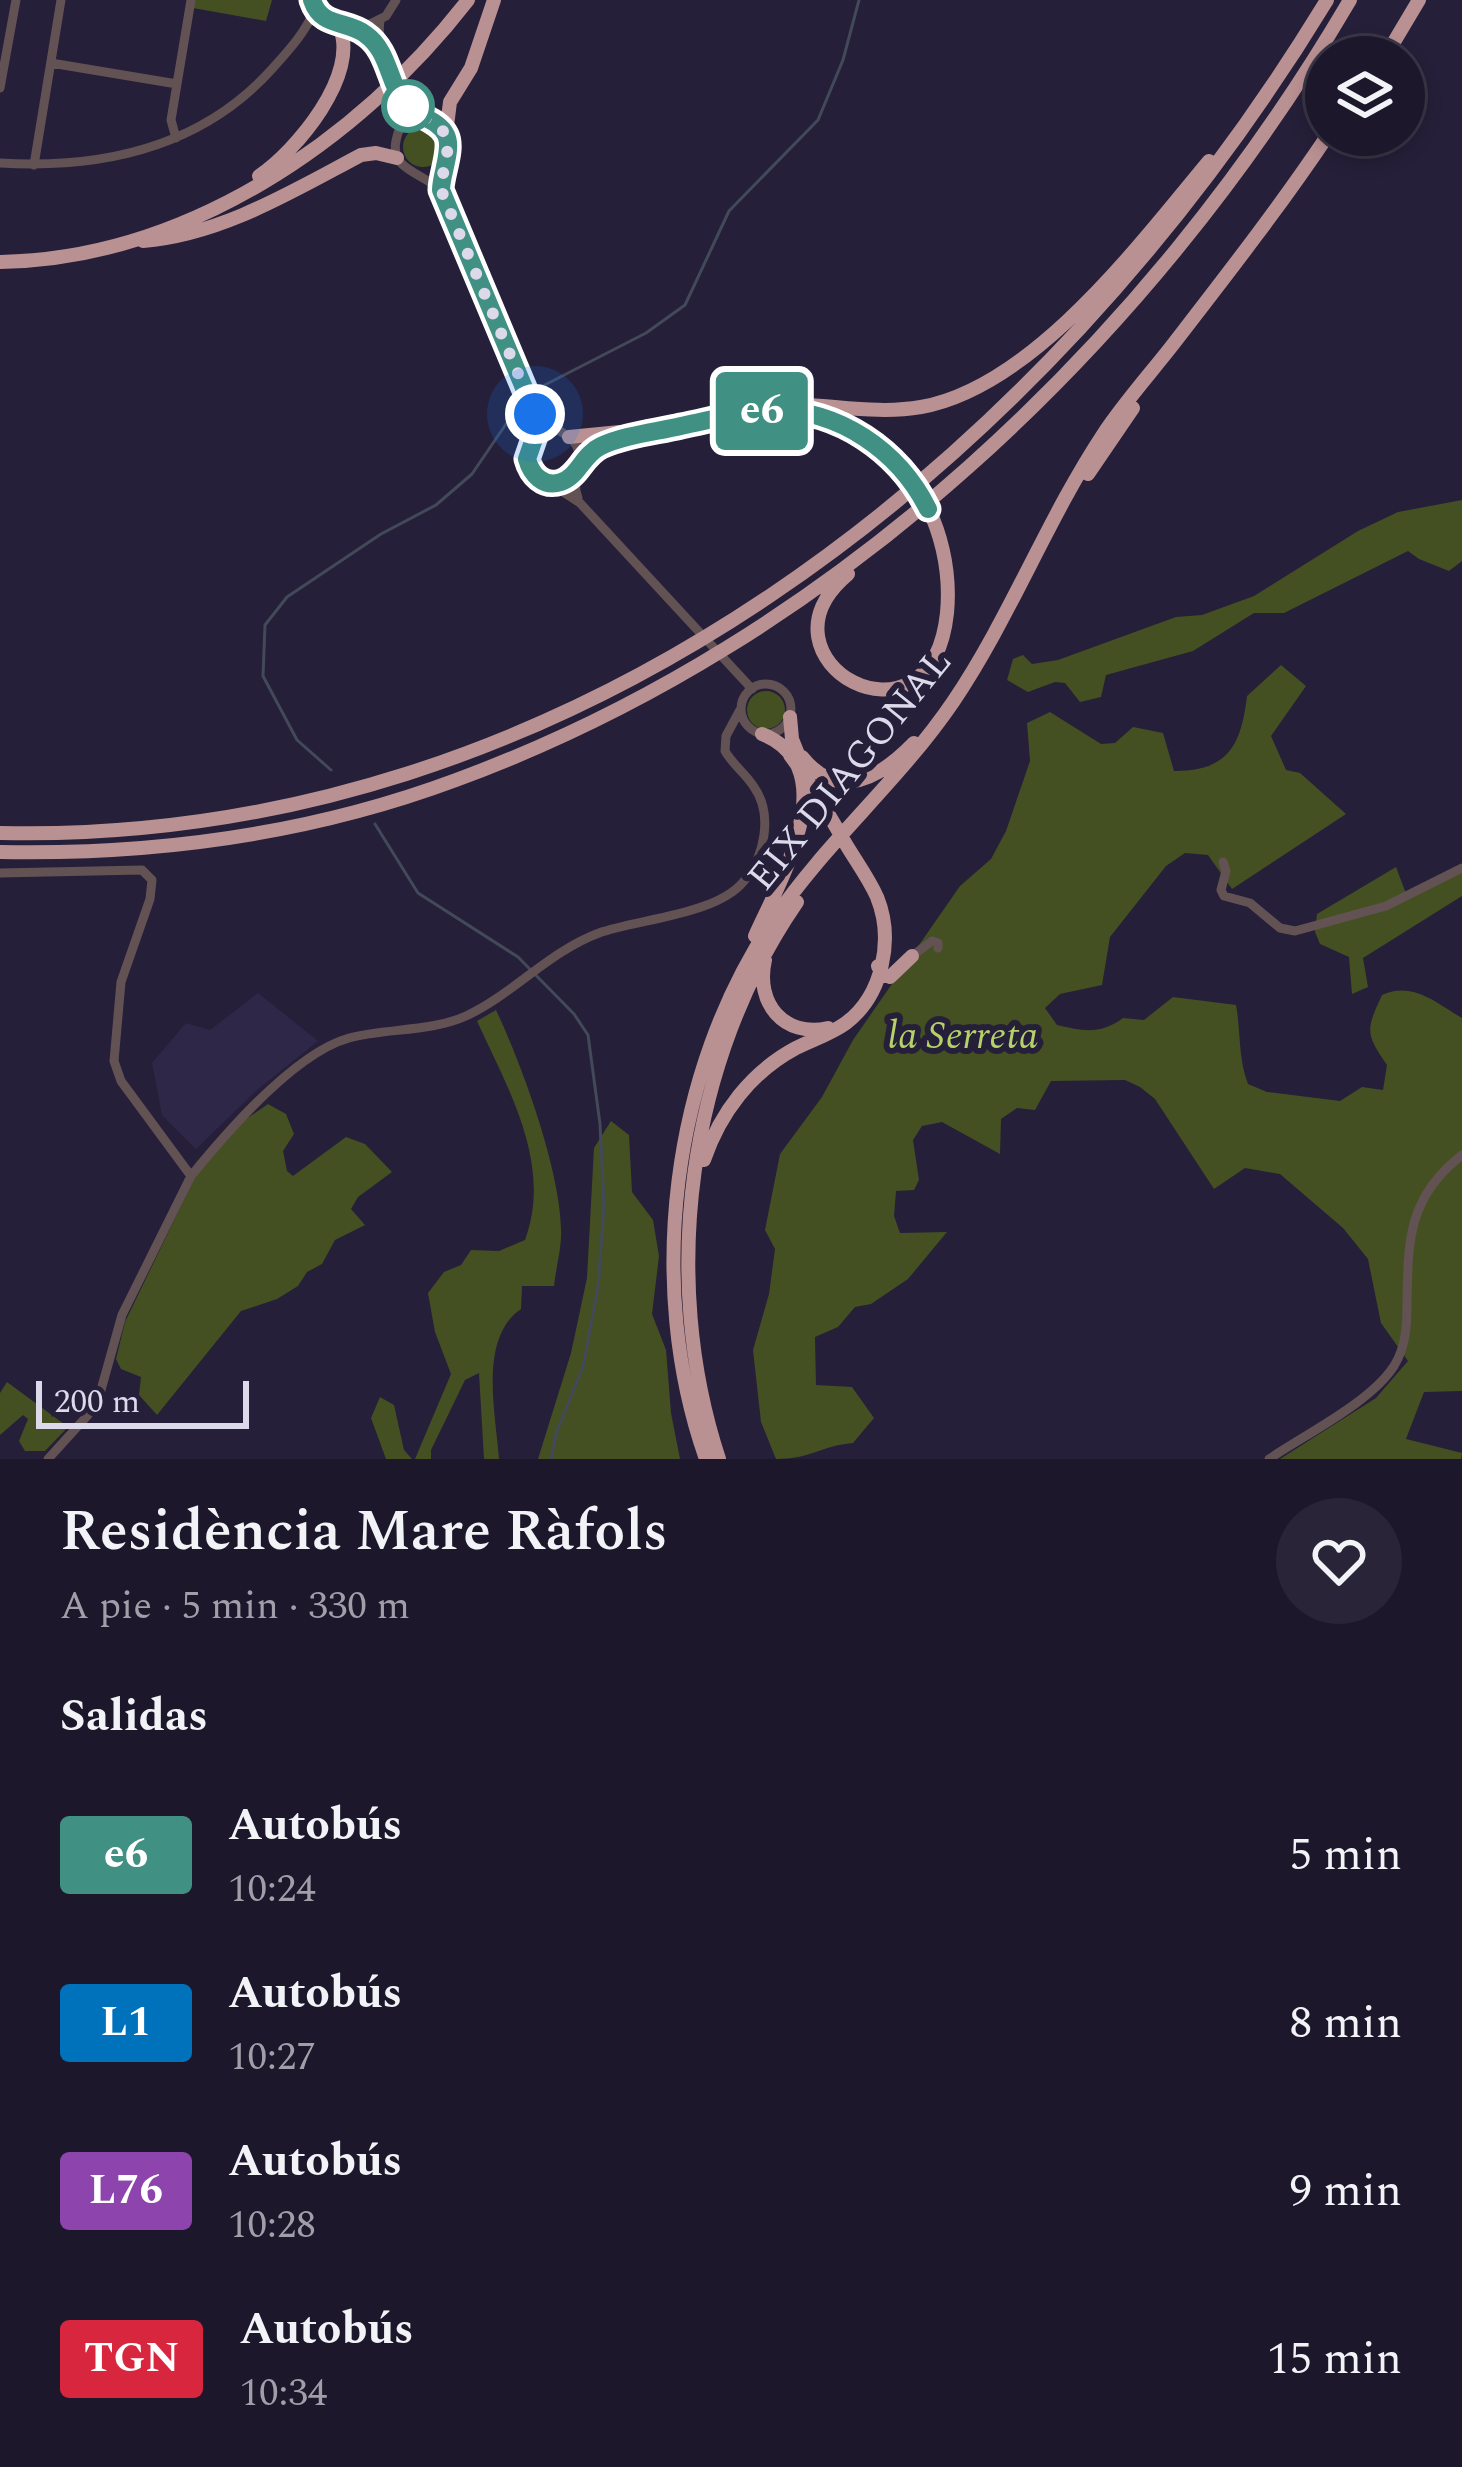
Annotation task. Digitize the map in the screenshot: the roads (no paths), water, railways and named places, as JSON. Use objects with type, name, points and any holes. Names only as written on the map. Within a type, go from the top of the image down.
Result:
[{"type":"highway","points":[[0,262],[57,257],[120,242],[200,214],[265,182],[340,132],[382,96],[468,0]]},
{"type":"highway","points":[[446,134],[450,102],[470,68],[494,0]]},
{"type":"highway","points":[[0,832],[168,826],[345,793],[470,755],[631,680],[729,622],[818,561],[971,436],[1062,348],[1180,213],[1327,0]]},
{"type":"highway","points":[[577,469],[593,450],[616,440],[751,412],[784,411],[846,427],[882,450],[902,470],[919,492],[936,525],[945,560],[947,607],[932,662],[916,680],[895,689],[868,689],[847,681],[831,667],[820,648],[818,627],[828,595],[842,578],[991,454],[1139,294],[1208,210],[1282,107],[1350,0]]},
{"type":"highway","points":[[1393,36],[1414,0]]},
{"type":"highway","points":[[120,242],[220,200],[264,174],[299,143],[343,59],[344,41],[334,24]]},
{"type":"highway","points":[[564,435],[644,428],[755,406],[919,407],[980,388],[1038,348],[1235,138]]},
{"type":"highway","points":[[120,242],[189,233],[251,212],[361,155],[398,158]]},
{"type":"highway","name":"EIX DIAGONAL","points":[[706,1459],[686,1382],[675,1291],[679,1187],[693,1111],[716,1029],[773,920],[821,858],[907,764],[983,657],[1050,524],[1106,429],[1313,156]]},
{"type":"highway","name":"EIX DIAGONAL","points":[[719,1459],[704,1409],[695,1348],[692,1228],[703,1124],[728,1029],[758,962],[790,913],[971,689],[1087,477],[1130,412],[1322,156]]},
{"type":"highway","points":[[0,852],[154,847],[298,825],[421,792],[556,740],[685,673],[816,587],[947,484],[1052,386]]},
{"type":"highway","points":[[758,733],[776,740],[824,777],[860,781],[896,760],[951,705]]},
{"type":"highway","points":[[716,1029],[800,834],[804,795],[790,717]]},
{"type":"highway","points":[[793,752],[855,859],[890,955],[901,961],[912,956]]},
{"type":"highway","points":[[790,913],[765,961],[762,987],[777,1016],[810,1030],[837,1023],[861,999],[874,966],[879,915]]},
{"type":"highway","points":[[879,915],[888,973]]},
{"type":"highway","points":[[692,1228],[706,1154],[732,1104],[774,1062],[844,1024],[888,973],[912,956]]},
{"type":"street","points":[[0,88],[16,0]]},
{"type":"street","points":[[34,165],[62,0]]},
{"type":"street","points":[[176,138],[171,120],[191,0]]},
{"type":"street","points":[[360,29],[380,21],[396,0]]},
{"type":"street","points":[[0,163],[107,160],[176,138],[246,97],[305,32],[314,5],[334,24]]},
{"type":"street","points":[[380,21],[380,47],[403,102],[398,158],[441,190]]},
{"type":"street","points":[[305,32],[334,24],[360,29],[380,47]]},
{"type":"street","points":[[51,63],[177,84]]},
{"type":"street","points":[[403,102],[446,134],[448,154],[441,166],[441,190],[535,414],[527,459],[531,471],[580,503],[752,689]]},
{"type":"street","points":[[404,128],[424,120]]},
{"type":"street","points":[[423,173],[441,166]]},
{"type":"street","points":[[535,414],[578,450],[573,485],[580,503]]},
{"type":"street","points":[[532,442],[542,435],[564,435]]},
{"type":"street","points":[[552,484],[577,469]]},
{"type":"street","points":[[48,1459],[99,1397],[122,1315],[191,1176],[235,1123],[338,1042],[462,1018],[599,933],[666,918],[730,893],[744,882],[760,848],[766,818],[757,790],[726,754],[726,736],[752,689],[768,684],[789,699],[790,717],[776,733],[739,730],[726,736]]},
{"type":"street","points":[[740,710],[744,722],[758,733]]},
{"type":"street","points":[[1223,862],[1224,896],[1250,904],[1280,928],[1295,931],[1386,906],[1462,868]]},
{"type":"street","points":[[0,873],[142,870],[152,880],[150,899],[121,982],[114,1061],[121,1081],[191,1176]]},
{"type":"street","points":[[912,956],[932,941],[938,949]]},
{"type":"street","points":[[1269,1459],[1362,1397],[1395,1365],[1405,1336],[1415,1215],[1431,1185],[1462,1155]]},
{"type":"waterway","points":[[533,391],[646,333],[685,305],[729,211],[818,120],[843,60],[859,0]]},
{"type":"waterway","points":[[331,770],[297,740],[263,676],[265,625],[287,597],[381,534],[436,505],[472,474],[521,402]]},
{"type":"waterway","points":[[375,824],[418,893],[518,957],[574,1014],[588,1035],[600,1124],[604,1207],[598,1287],[583,1367],[551,1459]]},
{"type":"park label","name":"la Serreta","points":[[963,1036]]}]
